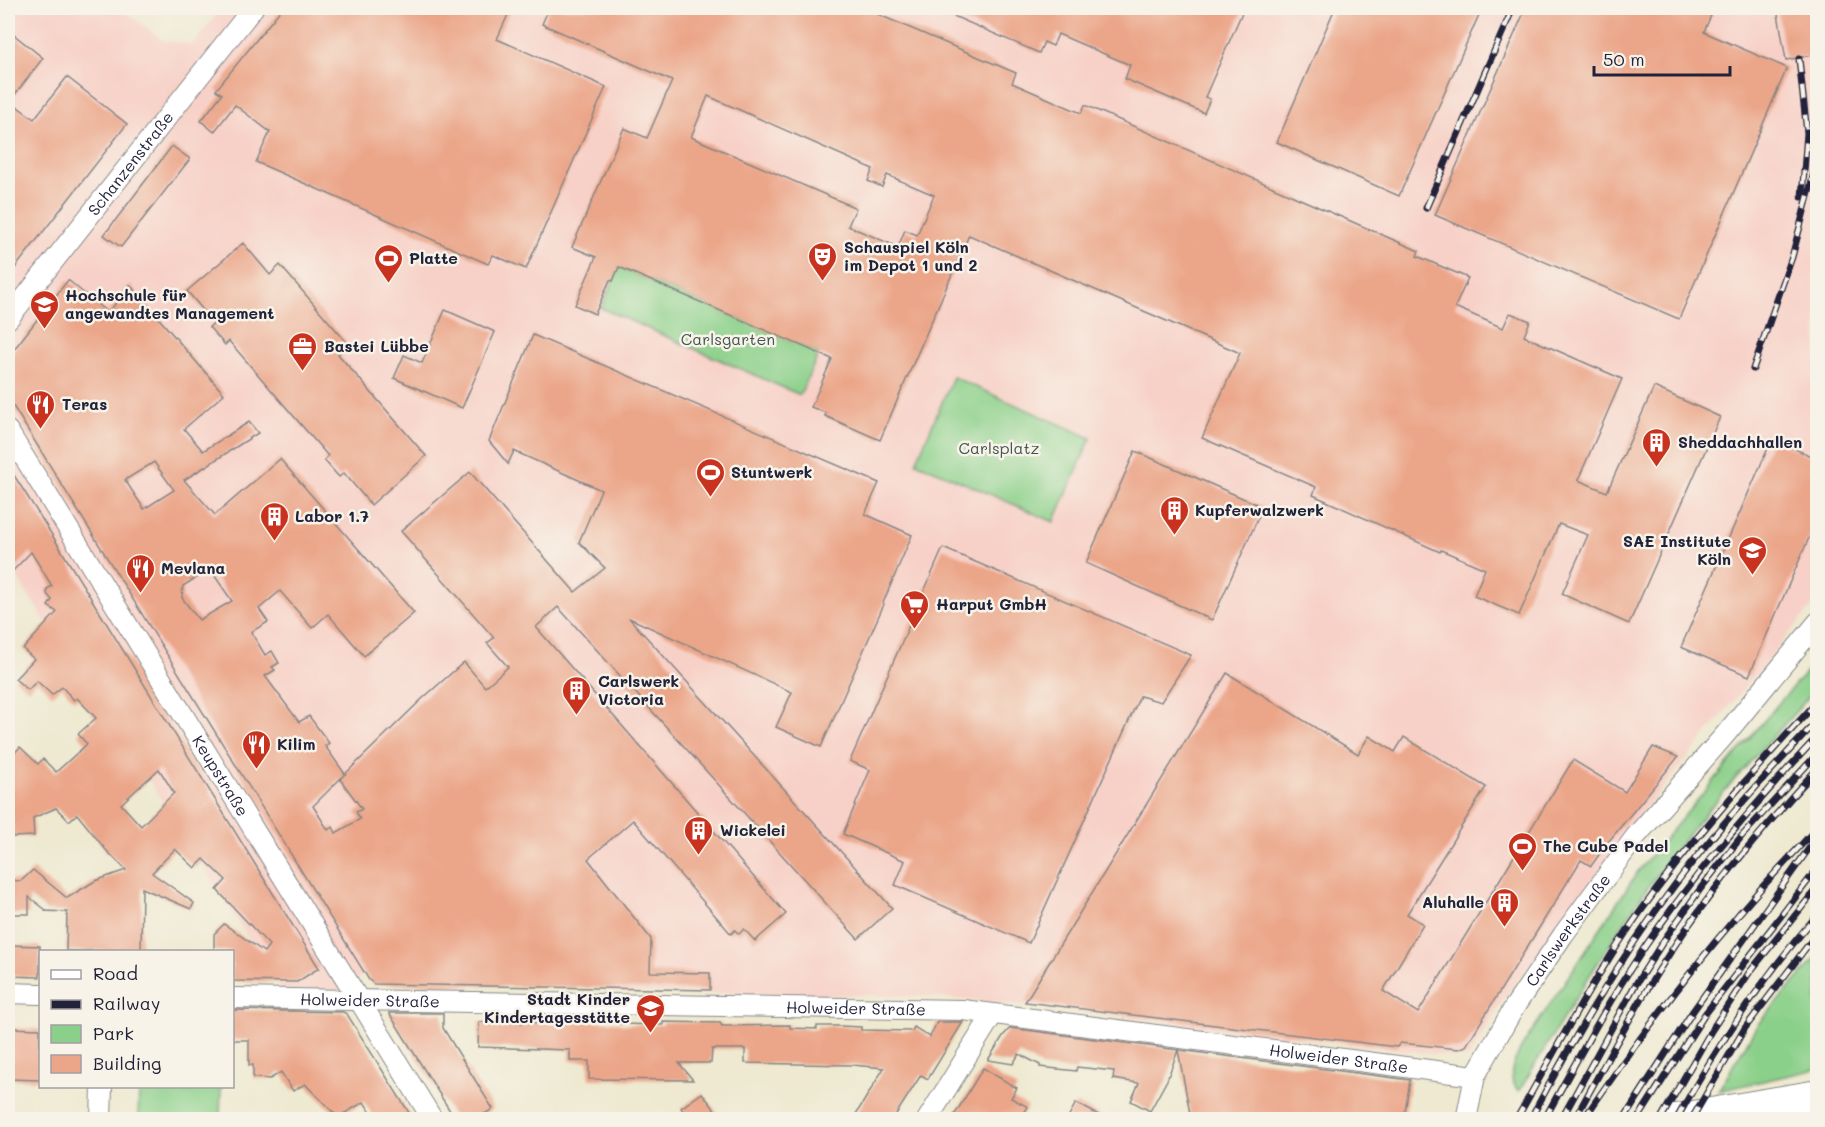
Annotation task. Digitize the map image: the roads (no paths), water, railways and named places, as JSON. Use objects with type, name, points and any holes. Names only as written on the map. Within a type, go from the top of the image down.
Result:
[{"type":"main road","points":[[1676,1119],[1719,1116],[1818,1096]]},
{"type":"street","name":"Schanzenstraße","points":[[8,319],[253,8]]},
{"type":"street","name":"Keupstraße","points":[[8,432],[433,1119]]},
{"type":"street","name":"Carlswerkstraße","points":[[1466,1119],[1475,1076],[1515,1006],[1563,935],[1636,836],[1724,736],[1818,622]]},
{"type":"street","points":[[8,993],[39,994]]},
{"type":"street","name":"Holweider Straße","points":[[234,998],[952,1010],[1475,1076]]},
{"type":"street","points":[[927,1119],[993,1014]]},
{"type":"street","points":[[101,1119],[102,1088]]},
{"type":"railway","points":[[1426,208],[1513,8]]},
{"type":"railway","points":[[1799,59],[1807,133],[1802,197]]},
{"type":"railway","points":[[1753,369],[1792,257],[1818,158]]},
{"type":"railway","points":[[1516,1120],[1589,990],[1638,915],[1724,805],[1818,701]]},
{"type":"railway","points":[[1530,1120],[1598,1000],[1654,914],[1726,822],[1818,720]]},
{"type":"railway","points":[[1544,1120],[1613,998],[1658,928],[1735,829],[1818,736]]},
{"type":"railway","points":[[1561,1120],[1634,987],[1666,937],[1741,837],[1818,753]]},
{"type":"railway","points":[[1574,1120],[1636,1008],[1677,942],[1744,852],[1818,768]]},
{"type":"railway","points":[[1583,1120],[1638,1041],[1697,964],[1757,893],[1818,827]]},
{"type":"railway","points":[[1623,1120],[1693,1011],[1815,840]]},
{"type":"railway","points":[[1637,1120],[1705,1014],[1818,868]]},
{"type":"railway","points":[[1660,1120],[1711,1031],[1749,973],[1818,887]]},
{"type":"railway","points":[[1676,1120],[1742,1013],[1778,962],[1818,914]]},
{"type":"railway","points":[[1691,1120],[1745,1028],[1818,932]]},
{"type":"place","name":"Schauspiel Köln im Depot 1 und 2","points":[[823,282]]},
{"type":"place","name":"Platte","points":[[388,284]]},
{"type":"place","name":"Hochschule für angewandtes Management","points":[[44,330]]},
{"type":"place","name":"Bastei Lübbe","points":[[303,372]]},
{"type":"place","name":"Teras","points":[[41,430]]},
{"type":"place","name":"Sheddachhallen","points":[[1657,468]]},
{"type":"place","name":"Stuntwerk","points":[[710,498]]},
{"type":"place","name":"Kupferwalzwerk","points":[[1174,536]]},
{"type":"place","name":"Labor 1.7","points":[[274,542]]},
{"type":"place","name":"SAE Institute Köln","points":[[1752,576]]},
{"type":"place","name":"Mevlana","points":[[140,594]]},
{"type":"place","name":"Harput GmbH","points":[[915,630]]},
{"type":"place","name":"Carlswerk Victoria","points":[[577,716]]},
{"type":"place","name":"Kilim","points":[[256,770]]},
{"type":"place","name":"Wickelei","points":[[699,856]]},
{"type":"place","name":"The Cube Padel","points":[[1522,872]]},
{"type":"place","name":"Aluhalle","points":[[1505,928]]},
{"type":"place","name":"Stadt Kinder Kindertagesstätte","points":[[651,1034]]},
{"type":"park label","name":"Carlsgarten","points":[[728,339]]},
{"type":"park label","name":"Carlsplatz","points":[[999,448]]}]
